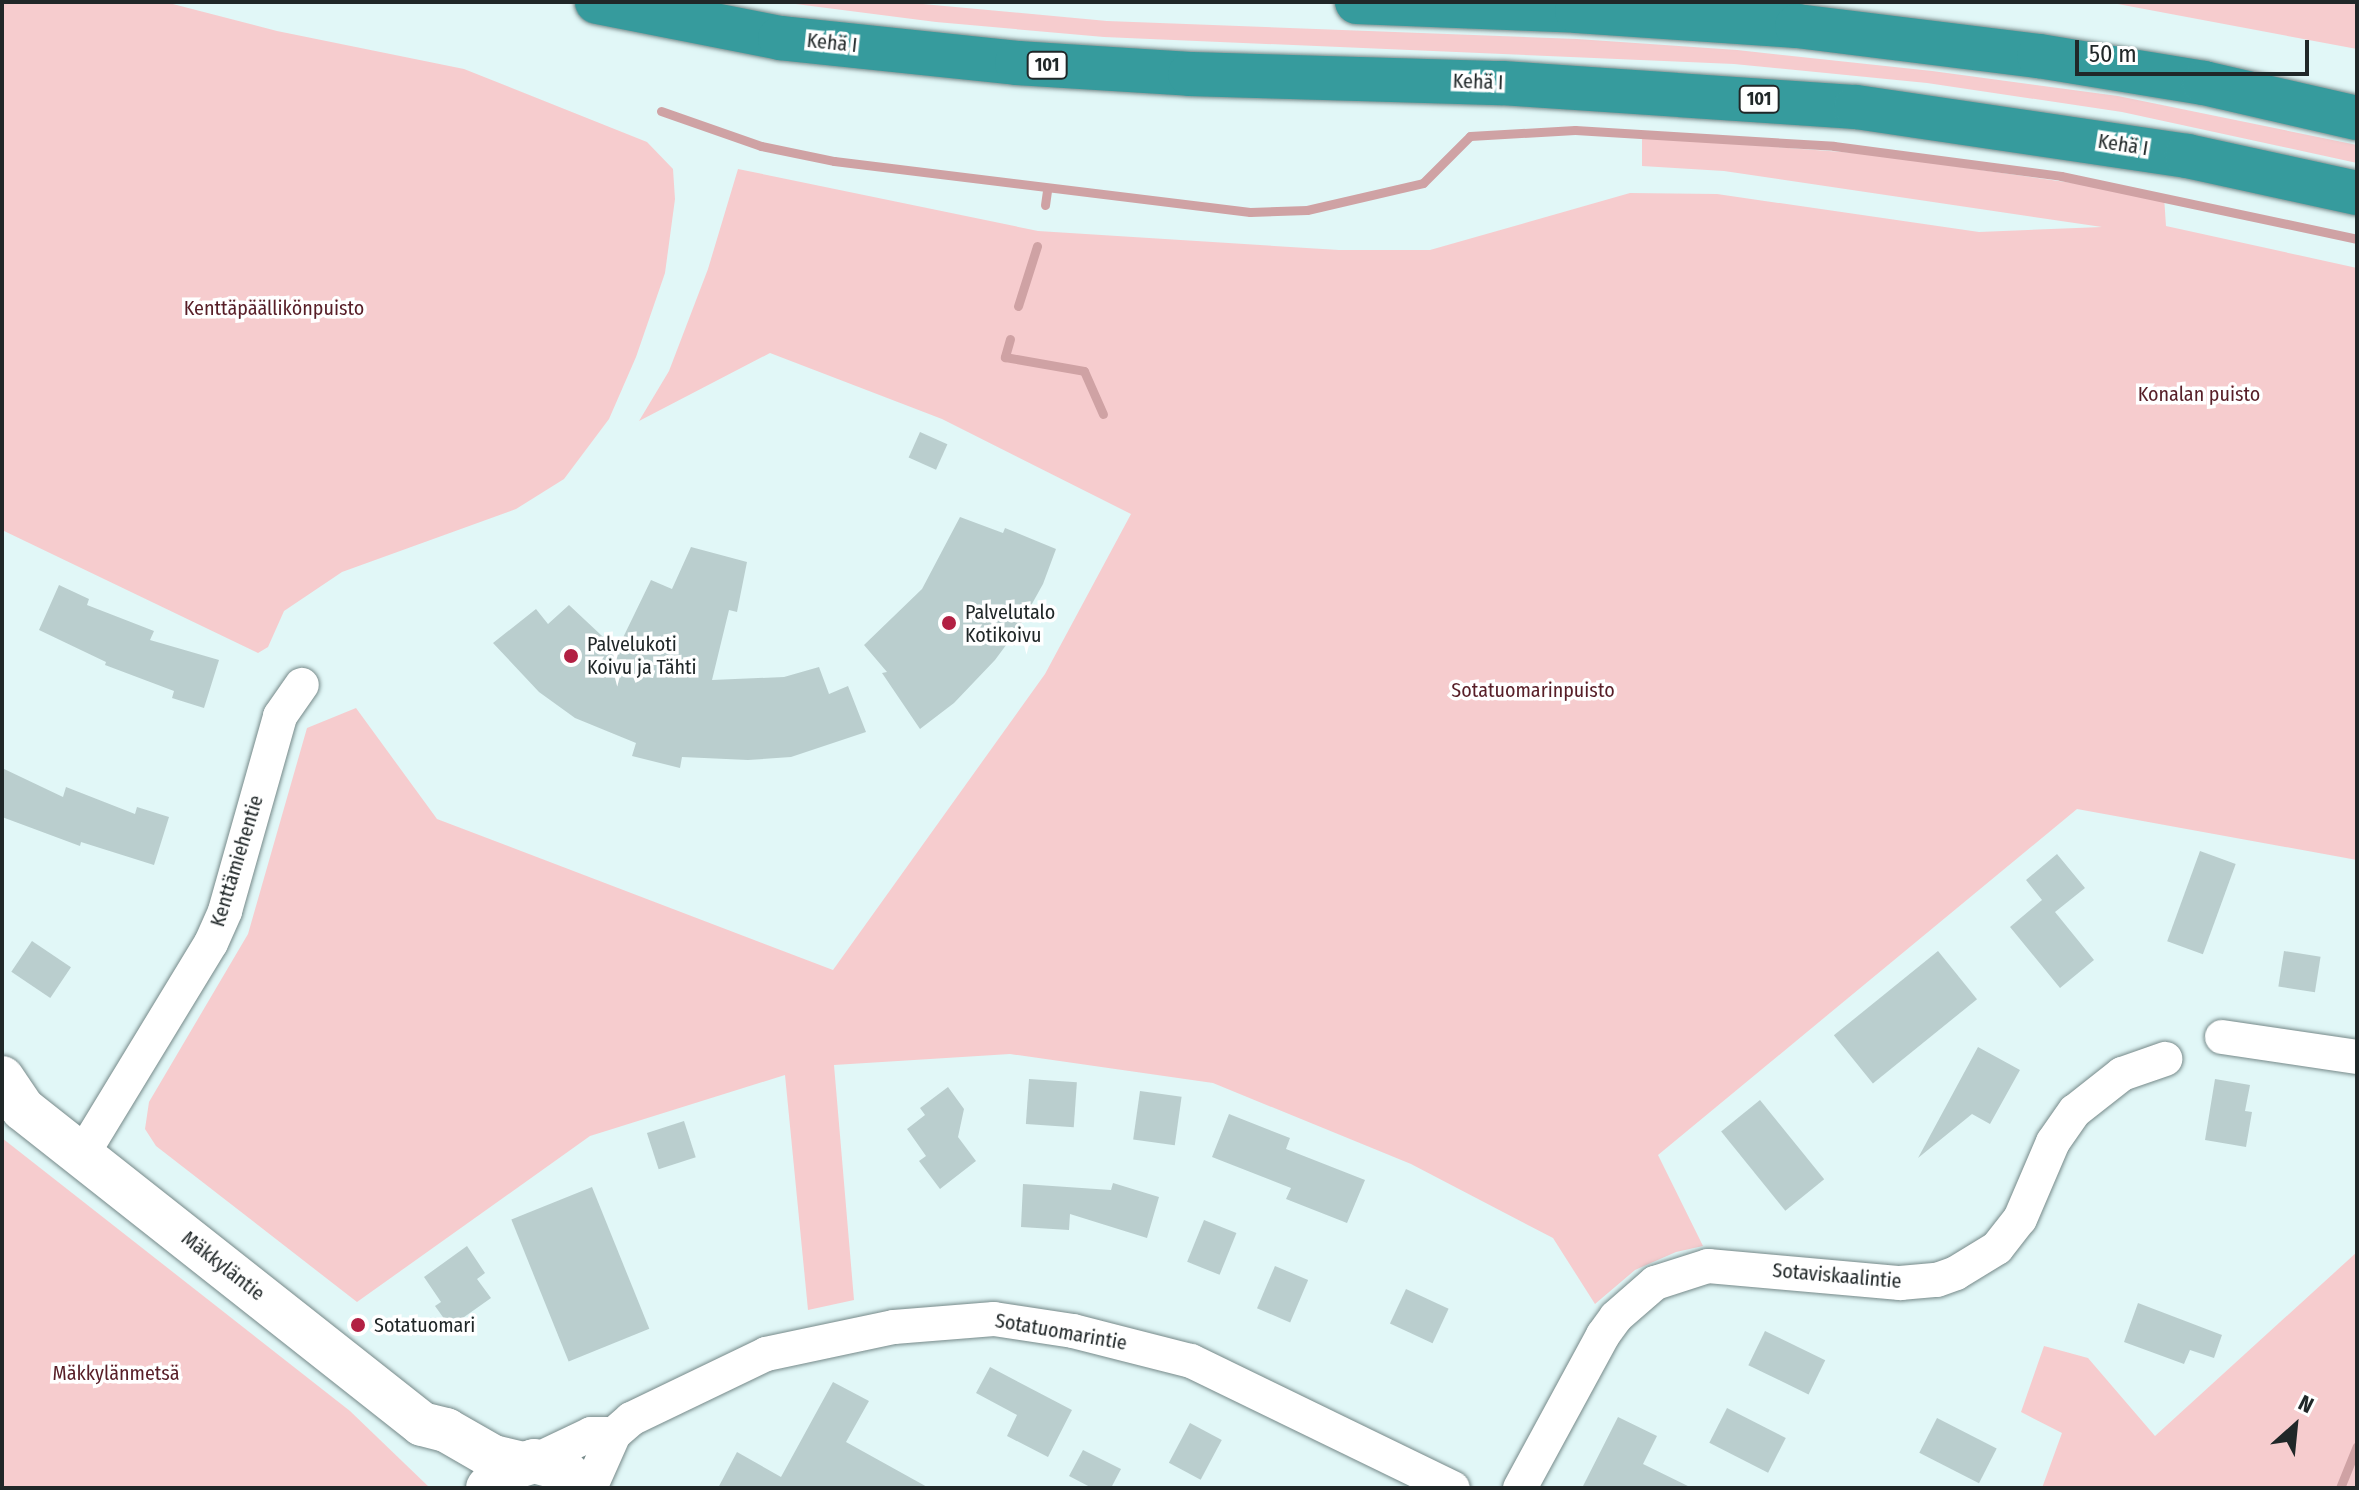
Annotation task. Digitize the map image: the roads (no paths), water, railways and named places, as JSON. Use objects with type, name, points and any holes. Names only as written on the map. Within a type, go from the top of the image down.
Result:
[{"type":"highway","name":"Kehä I","points":[[597,2],[780,38],[1017,63],[1190,74],[1518,84],[1856,107],[2187,156],[2357,193]]},
{"type":"highway","points":[[1357,2],[1577,11],[1797,26],[2054,58],[2204,83],[2357,118]]},
{"type":"street","name":"Kenttämiehentie","points":[[82,1155],[211,943],[225,911],[280,716],[302,685]]},
{"type":"street","points":[[2222,1037],[2357,1057]]},
{"type":"street","name":"Sotaviskaalintie","points":[[1520,1488],[1603,1335],[1627,1307],[1655,1283],[1684,1271],[1717,1266],[1900,1283],[1937,1280],[1956,1273],[1997,1248],[2009,1235],[2029,1202],[2053,1142],[2087,1098],[2122,1074],[2165,1059]]},
{"type":"street","name":"Mäkkyläntie","points":[[9,1096],[422,1424],[467,1488]]},
{"type":"street","name":"Sotatuomarintie","points":[[514,1471],[591,1434],[614,1434],[631,1419],[766,1354],[894,1327],[994,1319],[1073,1331],[1191,1361],[1453,1488]]},
{"type":"street","name":"Mäkkyläntie","points":[[422,1424],[446,1430],[514,1471],[561,1468],[581,1488]]},
{"type":"street","points":[[590,1488],[610,1450],[614,1434]]},
{"type":"waterway","points":[[661,111],[761,146],[834,161],[1250,212],[1307,210],[1423,183],[1470,136],[1575,130],[1834,146],[2061,176],[2357,239]]},
{"type":"waterway","points":[[1045,205],[1047,190]]},
{"type":"waterway","points":[[1018,306],[1037,246]]},
{"type":"waterway","points":[[1010,339],[1005,357],[1084,371],[1103,414]]},
{"type":"waterway","points":[[2340,1488],[2357,1446]]},
{"type":"place","name":"Palvelutalo Kotikoivu","points":[[949,623]]},
{"type":"place","name":"Palvelukoti Koivu ja Tähti","points":[[571,656]]},
{"type":"place","name":"Sotatuomari","points":[[358,1325]]},
{"type":"park label","name":"Kenttäpäällikönpuisto","points":[[274,308]]},
{"type":"park label","name":"Konalan puisto","points":[[2199,394]]},
{"type":"park label","name":"Sotatuomarinpuisto","points":[[1533,690]]},
{"type":"park label","name":"Mäkkylänmetsä","points":[[116,1373]]}]
